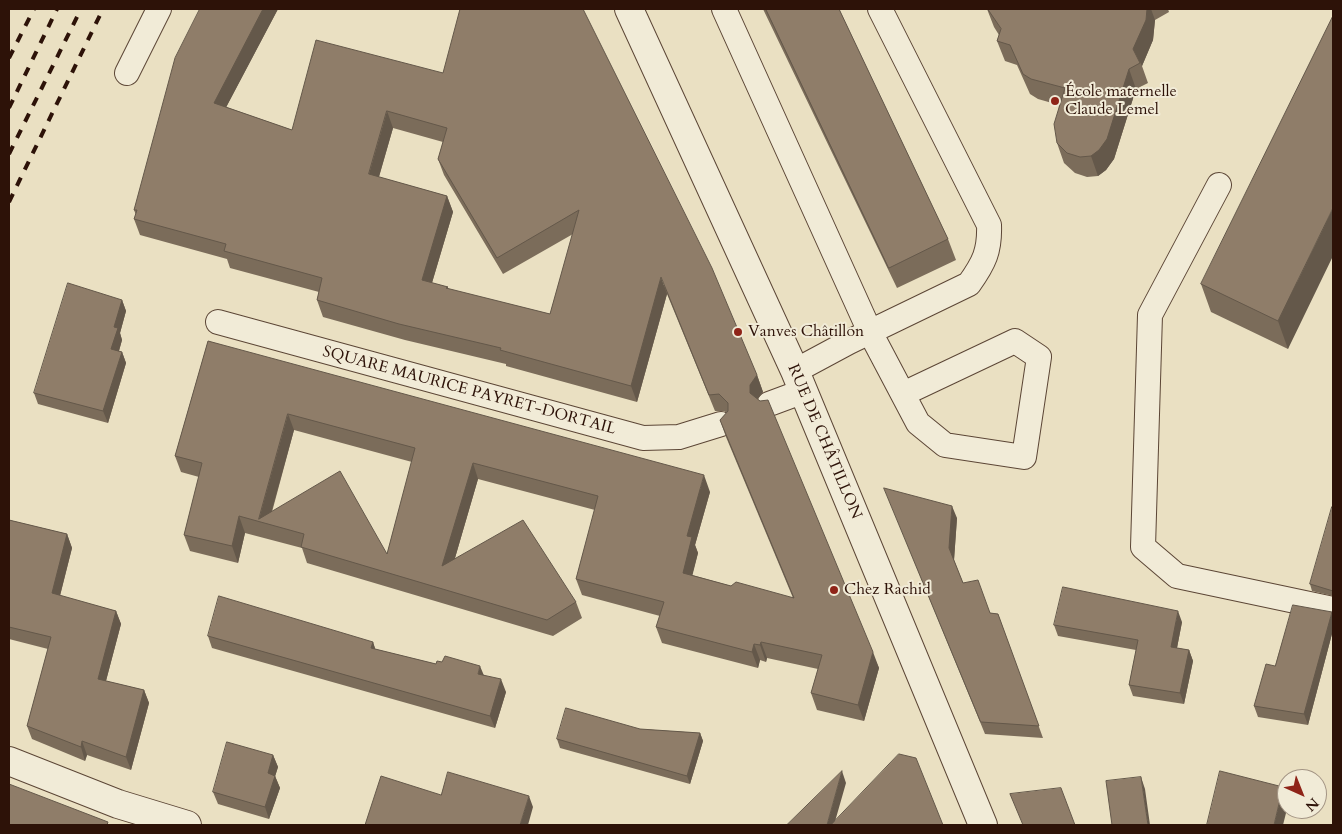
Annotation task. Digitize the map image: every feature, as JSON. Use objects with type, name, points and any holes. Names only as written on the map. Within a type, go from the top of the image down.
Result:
[{"type":"street","name":"RUE DE CHÂTILLON","points":[[629,9],[799,381],[983,825]]},
{"type":"street","points":[[9,762],[118,804],[187,825]]},
{"type":"lane","points":[[127,72],[159,9]]},
{"type":"lane","points":[[724,9],[870,332],[918,423],[945,444],[1024,457],[1039,357],[1015,341],[903,394]]},
{"type":"lane","points":[[769,404],[870,332],[969,284],[980,268],[990,246],[990,225],[880,9]]},
{"type":"lane","points":[[1219,185],[1150,315],[1143,547],[1176,576],[1333,609]]},
{"type":"lane","name":"SQUARE MAURICE PAYRET-DORTAIL","points":[[218,322],[643,438],[680,436],[721,424]]},
{"type":"building","points":[[200,9],[263,9],[214,103],[292,130],[316,40],[443,73],[460,9],[583,9],[712,268],[757,375],[750,385],[750,393],[760,401],[768,400],[873,652],[858,705],[811,693],[822,655],[761,642],[760,645],[754,644],[752,652],[656,627],[664,602],[576,579],[598,496],[473,463],[442,566],[523,520],[576,602],[547,620],[301,547],[304,534],[239,516],[232,546],[184,535],[202,463],[175,456],[208,341],[704,475],[687,536],[692,537],[683,573],[731,586],[736,582],[794,598],[720,420],[728,411],[728,403],[719,394],[709,395],[661,277],[631,386],[500,350],[501,348],[399,324],[317,300],[322,278],[224,251],[226,244],[134,219],[137,210],[134,210],[175,58]],"holes":[[[387,111],[447,128],[438,159],[497,258],[579,210],[550,314],[446,288],[448,287],[422,280],[447,196],[369,174]],[[288,414],[415,448],[387,554],[340,471],[259,519]]]},
{"type":"building","points":[[766,9],[839,9],[948,239],[889,268]]},
{"type":"building","points":[[988,9],[1147,9],[1146,20],[1133,49],[1140,63],[1129,69],[1107,139],[1099,150],[1091,156],[1080,157],[1067,153],[1057,143],[1054,124],[1065,88],[1031,79],[1023,74],[1010,45],[997,41],[1001,29]]},
{"type":"building","points":[[1333,16],[1333,208],[1278,321],[1201,284]]},
{"type":"building","points":[[68,283],[122,300],[114,327],[118,328],[111,349],[122,352],[103,411],[34,393]]},
{"type":"building","points":[[884,488],[952,506],[949,548],[963,583],[978,580],[990,613],[998,614],[1039,726],[981,722]]},
{"type":"building","points":[[1333,508],[1333,591],[1310,584]]},
{"type":"building","points":[[9,520],[67,534],[52,593],[116,611],[98,679],[144,690],[126,757],[82,741],[81,747],[27,726],[51,637],[9,627]]},
{"type":"building","points":[[1063,587],[1178,611],[1171,647],[1189,650],[1180,693],[1129,685],[1138,640],[1054,625]]},
{"type":"building","points":[[219,596],[373,642],[371,648],[436,664],[437,661],[442,662],[445,656],[480,666],[478,674],[501,679],[490,716],[208,636]]},
{"type":"building","points":[[1293,605],[1332,612],[1304,714],[1254,706],[1266,664],[1275,666]]},
{"type":"building","points":[[566,708],[640,729],[700,733],[687,776],[557,739]]},
{"type":"building","points":[[227,742],[273,755],[268,773],[275,776],[265,807],[213,792]]},
{"type":"building","points":[[899,754],[916,758],[943,825],[831,825]]},
{"type":"building","points":[[842,771],[827,825],[787,825]]},
{"type":"building","points":[[1220,771],[1277,785],[1277,812],[1274,825],[1207,825]]},
{"type":"building","points":[[448,772],[529,796],[520,825],[365,825],[381,776],[441,795]]},
{"type":"building","points":[[1141,777],[1148,825],[1112,825],[1106,781]]},
{"type":"building","points":[[9,784],[108,822],[107,825],[9,825]]},
{"type":"building","points":[[1061,788],[1075,825],[1023,825],[1010,794]]},
{"type":"railway","points":[[9,58],[34,9]]},
{"type":"railway","points":[[9,108],[57,9]]},
{"type":"railway","points":[[9,154],[81,9]]},
{"type":"railway","points":[[9,202],[103,9]]},
{"type":"place","name":"École maternelle Claude Lemel","points":[[1055,101]]},
{"type":"place","name":"Vanves Châtillon","points":[[738,332]]},
{"type":"place","name":"Chez Rachid","points":[[834,590]]}]
